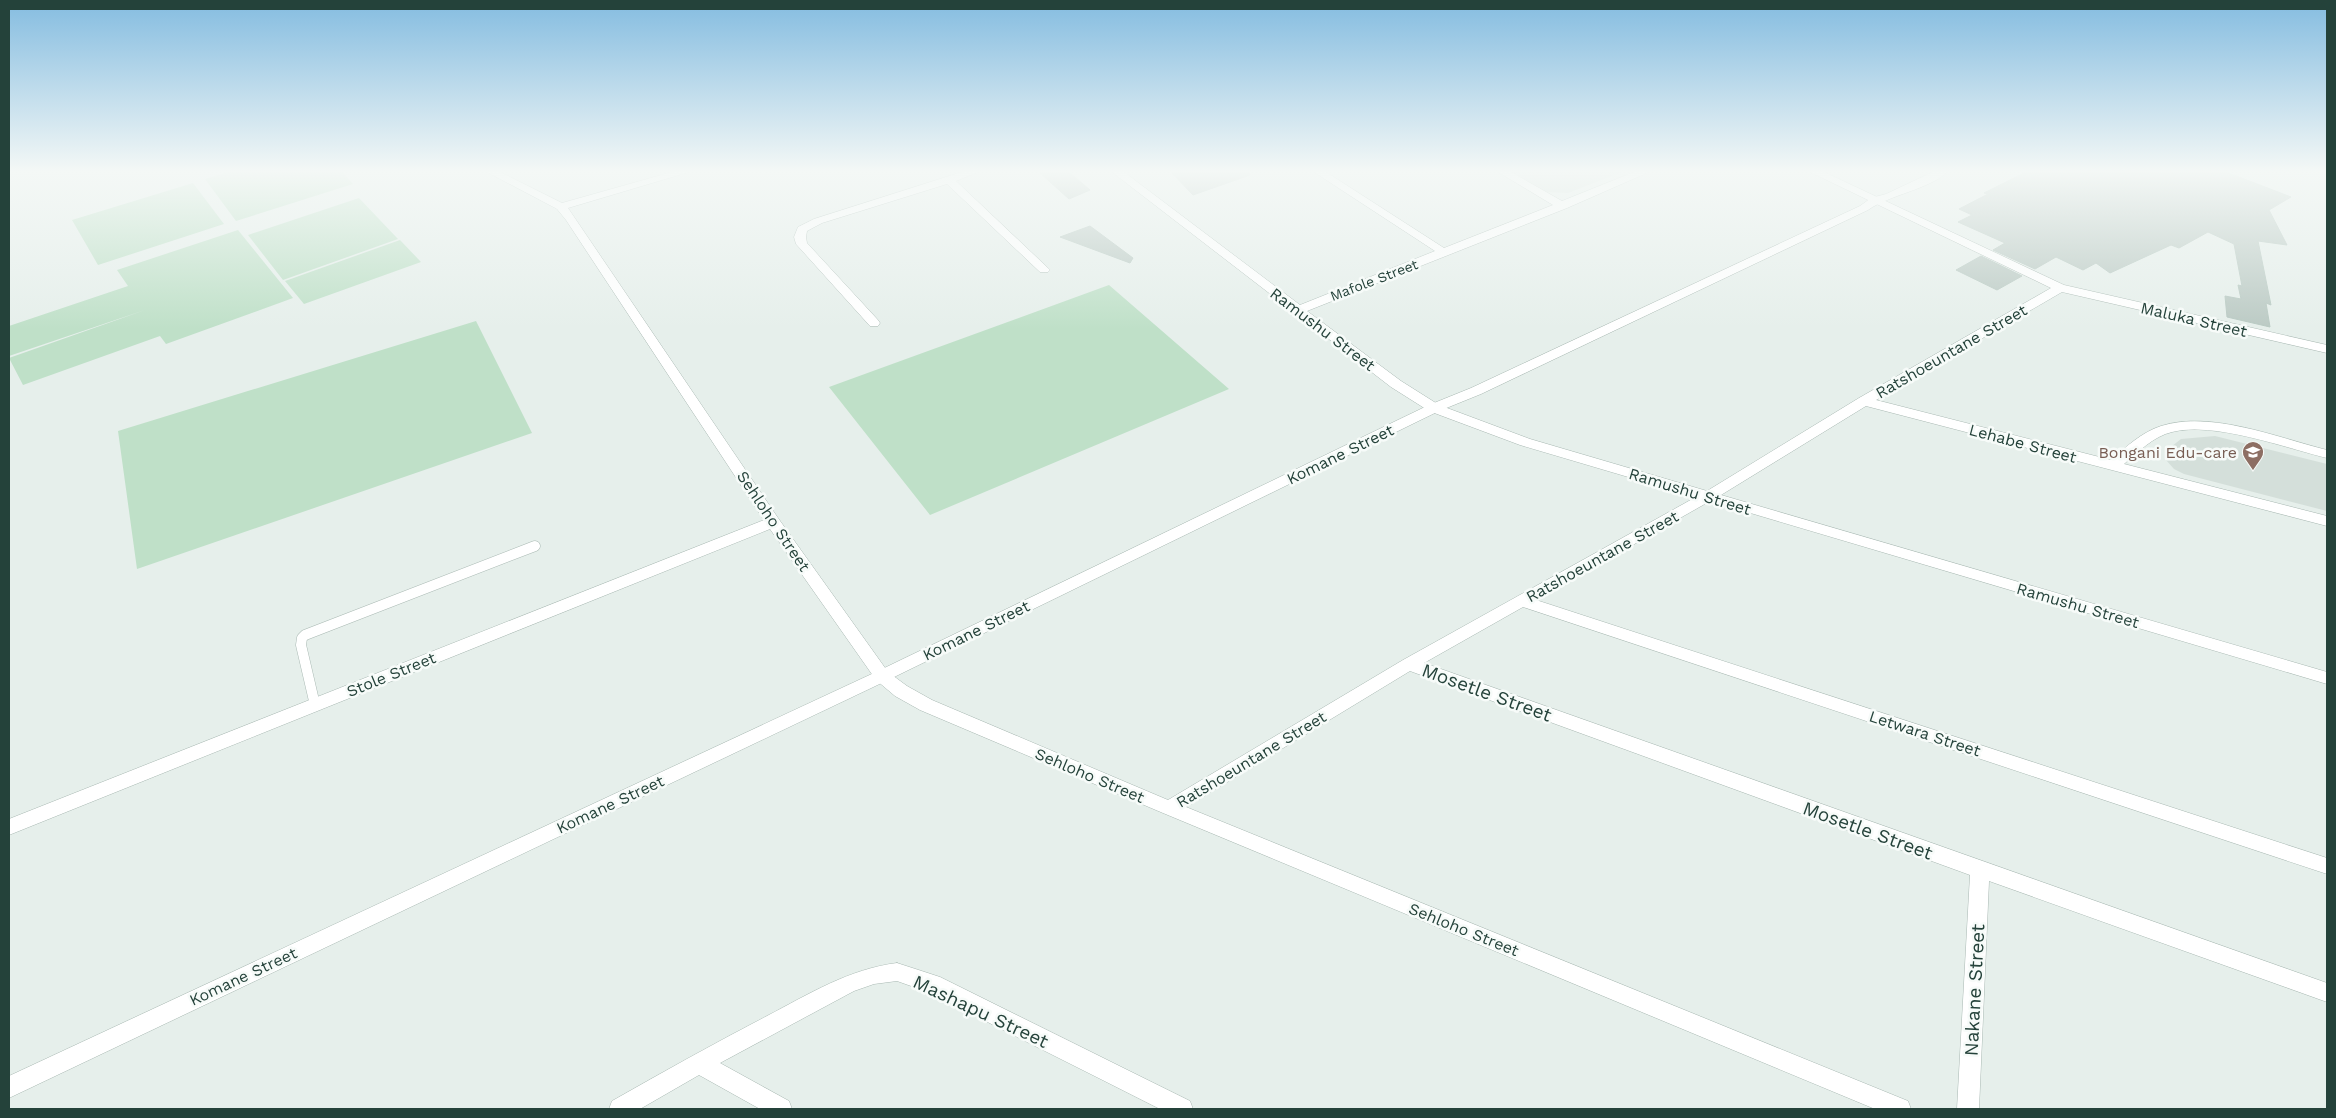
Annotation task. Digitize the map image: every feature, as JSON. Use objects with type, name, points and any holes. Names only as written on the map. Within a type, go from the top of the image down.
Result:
[{"type":"street","name":"Sehloho Street","points":[[574,224],[773,522],[882,676],[901,691],[926,705],[1169,808],[1900,1109]]},
{"type":"street","points":[[812,224],[802,229],[800,237],[802,244],[874,324]]},
{"type":"street","points":[[996,224],[1044,270]]},
{"type":"street","name":"Ramushu Street","points":[[1185,224],[1396,384],[1434,408],[1525,442],[2327,678]]},
{"type":"street","points":[[1400,224],[1445,253]]},
{"type":"street","name":"Mafole Street","points":[[1298,310],[1517,224]]},
{"type":"street","name":"Komane Street","points":[[9,1087],[882,676],[1434,408],[1476,391],[1830,224]]},
{"type":"street","name":"Maluka Street","points":[[1926,224],[2060,288],[2327,349]]},
{"type":"street","name":"Ratshoeuntane Street","points":[[1169,808],[1409,664],[1709,496],[1864,401],[2060,288]]},
{"type":"street","name":"Lehabe Street","points":[[1864,401],[2327,521]]},
{"type":"street","points":[[2113,466],[2162,430],[2186,426],[2225,429],[2327,454]]},
{"type":"street","name":"Stole Street","points":[[9,827],[773,522]]},
{"type":"street","name":"Letwara Street","points":[[1522,601],[2327,866]]},
{"type":"street","name":"Mosetle Street","points":[[1409,664],[2327,993]]},
{"type":"street","name":"Nakane Street","points":[[1968,1109],[1980,870]]},
{"type":"street","name":"Mashapu Street","points":[[620,1109],[699,1063],[849,983],[874,975],[898,972],[933,984],[1182,1109]]},
{"type":"street","points":[[699,1063],[781,1109]]},
{"type":"lane","points":[[316,704],[301,645],[302,638],[305,635],[535,546]]},
{"type":"shaded area","name":"Bongani Edu-care","points":[[2215,436],[2327,464],[2327,511],[2184,474],[2174,469],[2166,460],[2167,450],[2181,439]]},
{"type":"green space","points":[[74,224],[223,224],[98,265]]},
{"type":"green space","points":[[280,224],[384,224],[398,239],[283,280],[248,235]]},
{"type":"green space","points":[[238,230],[293,298],[166,344],[160,336],[23,385],[9,358],[145,310],[9,356],[9,326],[128,286],[117,270]]},
{"type":"green space","points":[[400,240],[421,262],[304,304],[285,281]]},
{"type":"green space","points":[[1109,285],[1229,389],[930,515],[829,387]]},
{"type":"green space","points":[[476,321],[532,433],[137,569],[118,431]]},
{"type":"building","points":[[1963,224],[2276,224],[2287,245],[2258,241],[2271,305],[2266,303],[2270,327],[2227,317],[2225,296],[2241,299],[2238,285],[2242,286],[2234,244],[2208,232],[2179,248],[2171,245],[2110,273],[2096,263],[2083,270],[2056,257],[2035,269],[1993,250],[2005,243]]},
{"type":"building","points":[[1090,226],[1133,258],[1130,263],[1060,237]]},
{"type":"building","points":[[1981,256],[2022,276],[1997,290],[1956,270]]},
{"type":"place","name":"Bongani Edu-care","points":[[2253,471]]}]
